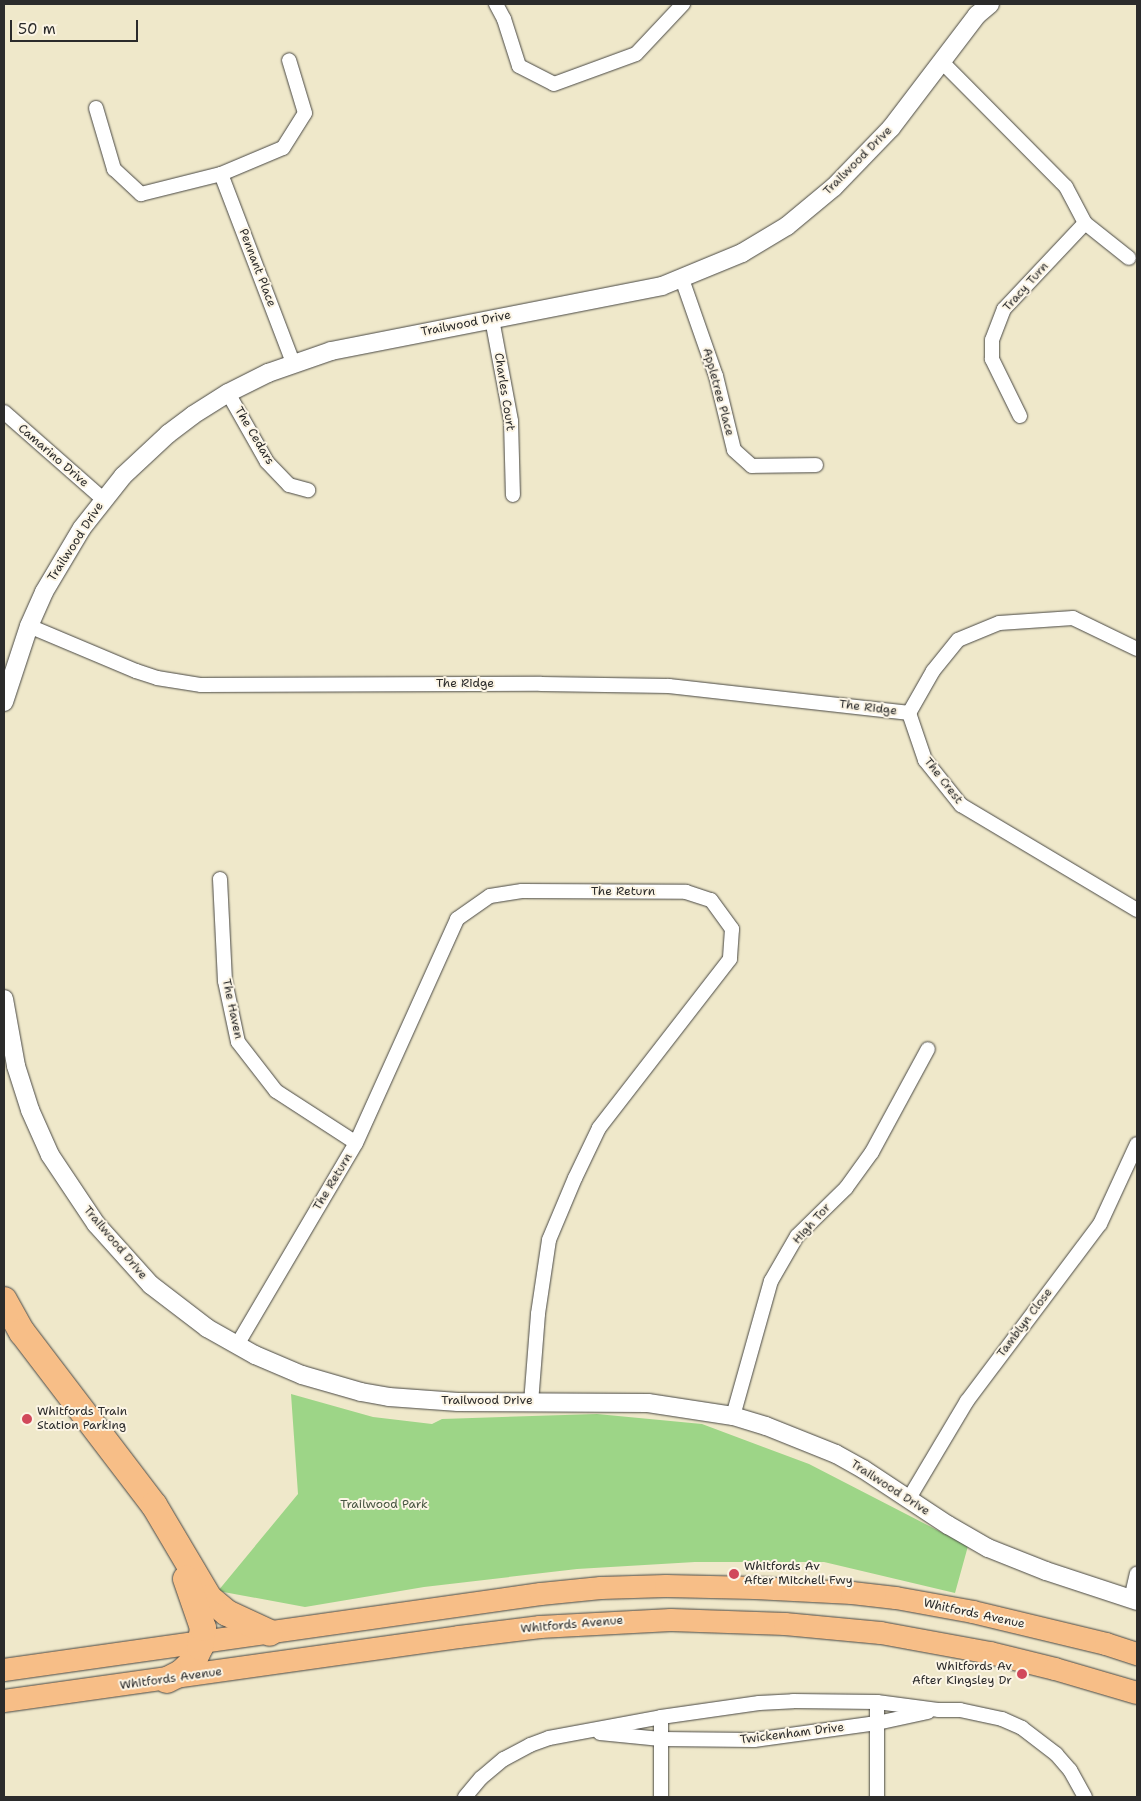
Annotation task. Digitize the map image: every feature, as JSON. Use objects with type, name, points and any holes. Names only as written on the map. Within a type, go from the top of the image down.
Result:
[{"type":"highway","points":[[4,1300],[22,1332],[135,1478],[209,1598],[227,1613],[270,1633]]},
{"type":"highway","points":[[167,1680],[181,1673],[193,1662],[201,1643],[203,1628],[169,1531]]},
{"type":"main road","name":"Whitfords Avenue","points":[[4,1670],[551,1593],[610,1587],[715,1586],[852,1593],[896,1598],[973,1612],[1106,1644],[1137,1654]]},
{"type":"main road","name":"Whitfords Avenue","points":[[4,1701],[540,1627],[624,1621],[726,1620],[835,1627],[936,1642],[1055,1669],[1137,1693]]},
{"type":"street","points":[[496,4],[504,19],[519,66],[554,84],[636,54],[683,4]]},
{"type":"street","name":"Trailwood Drive","points":[[4,702],[29,626],[62,559],[103,499],[145,454],[168,434],[228,393],[293,363],[369,342],[662,286],[742,253],[787,226],[834,187],[892,128],[977,15],[990,4]]},
{"type":"street","points":[[96,108],[114,170],[141,194],[221,174],[283,148],[305,113],[289,60]]},
{"type":"street","points":[[941,61],[1066,187],[1085,224],[1129,258]]},
{"type":"street","name":"Pennant Place","points":[[221,174],[293,363]]},
{"type":"street","name":"Tracy Turn","points":[[1020,416],[992,359],[992,340],[1004,309],[1085,224]]},
{"type":"street","name":"Appletree Place","points":[[682,279],[716,376],[734,450],[752,466],[816,465]]},
{"type":"street","name":"Charles Court","points":[[492,319],[511,421],[513,495]]},
{"type":"street","name":"The Cedars","points":[[228,393],[267,462],[289,485],[308,490]]},
{"type":"street","name":"Camarino Drive","points":[[4,412],[103,499]]},
{"type":"street","points":[[909,713],[933,671],[958,640],[999,623],[1073,618],[1137,649]]},
{"type":"street","name":"The Ridge","points":[[29,626],[136,671],[157,678],[201,685],[541,684],[669,686],[909,713]]},
{"type":"street","name":"The Crest","points":[[909,713],[925,760],[960,805],[1137,910]]},
{"type":"street","name":"The Haven","points":[[220,879],[225,981],[238,1042],[276,1091],[356,1143]]},
{"type":"street","name":"The Return","points":[[237,1345],[356,1143],[457,919],[490,896],[522,891],[686,892],[710,900],[732,929],[730,959],[599,1128],[575,1178],[549,1240],[538,1314],[531,1402]]},
{"type":"street","name":"Trailwood Drive","points":[[4,999],[16,1066],[30,1110],[50,1155],[96,1224],[151,1285],[207,1328],[255,1355],[302,1375],[361,1392],[419,1400],[648,1404],[733,1416],[766,1426],[836,1454],[988,1548],[1046,1572],[1134,1600]]},
{"type":"street","name":"High Tor","points":[[733,1416],[771,1281],[797,1236],[846,1188],[872,1152],[928,1049]]},
{"type":"street","name":"Tamblyn Close","points":[[908,1500],[967,1401],[1100,1224],[1137,1144]]},
{"type":"street","points":[[1134,1600],[1137,1574]]},
{"type":"street","points":[[877,1702],[877,1797]]},
{"type":"street","name":"Twickenham Drive","points":[[465,1797],[488,1771],[512,1754],[548,1738],[661,1717],[759,1703],[877,1702],[982,1713],[1022,1728],[1056,1754],[1070,1770],[1085,1797]]},
{"type":"street","name":"Twickenham Drive","points":[[584,1731],[661,1739],[754,1740],[877,1723],[939,1710]]},
{"type":"street","points":[[661,1717],[661,1797]]},
{"type":"green space","name":"Trailwood Park","points":[[291,1394],[373,1417],[432,1424],[442,1419],[597,1414],[702,1424],[809,1464],[968,1546],[955,1593],[824,1562],[695,1562],[577,1569],[424,1587],[305,1607],[218,1591],[298,1494]]},
{"type":"place","name":"Whitfords Train Station Parking","points":[[27,1419]]},
{"type":"place","name":"Whitfords Av After Mitchell Fwy","points":[[734,1574]]},
{"type":"place","name":"Whitfords Av After Kingsley Dr","points":[[1022,1674]]}]
